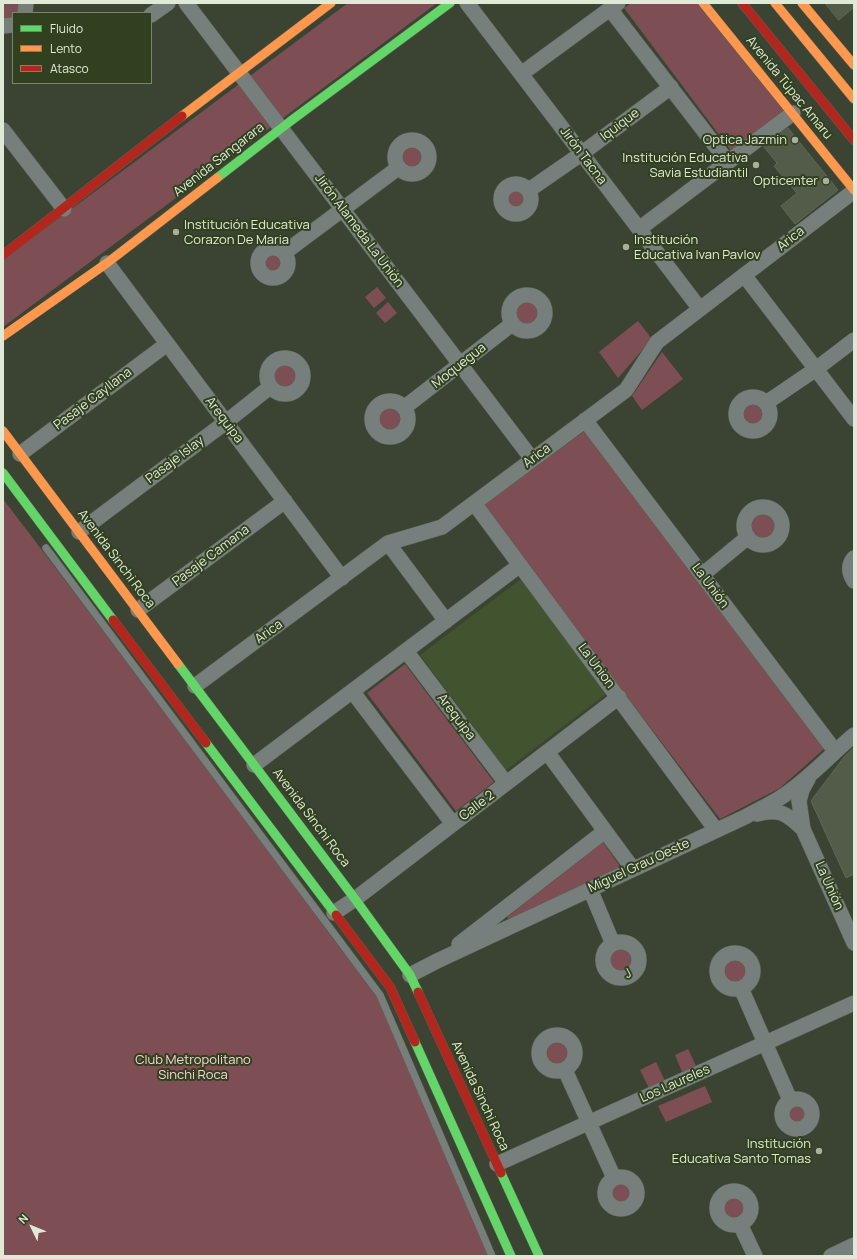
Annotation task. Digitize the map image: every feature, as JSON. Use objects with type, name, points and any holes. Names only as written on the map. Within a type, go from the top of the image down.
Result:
[{"type":"main road","points":[[3,255],[239,72],[332,3]]},
{"type":"main road","name":"Avenida Sangarara","points":[[3,336],[107,263],[281,128],[450,3]]},
{"type":"main road","name":"Avenida Túpac Amaru","points":[[703,3],[854,190]]},
{"type":"main road","name":"Avenida Túpac Amaru","points":[[742,3],[854,140]]},
{"type":"main road","points":[[775,3],[854,99]]},
{"type":"main road","points":[[802,3],[854,65]]},
{"type":"main road","points":[[844,129],[854,121]]},
{"type":"main road","name":"Avenida Sinchi Roca","points":[[3,431],[355,899],[410,975],[539,1256]]},
{"type":"main road","points":[[3,473],[390,987],[511,1256]]},
{"type":"street","points":[[152,14],[168,3]]},
{"type":"street","name":"Jirón Alameda La Unión","points":[[186,3],[532,460]]},
{"type":"street","name":"Jirón Tacna","points":[[467,3],[700,309]]},
{"type":"street","points":[[521,74],[614,6],[671,87],[728,162]]},
{"type":"street","name":"Iquique","points":[[529,190],[581,154],[671,87]]},
{"type":"street","points":[[639,229],[793,113]]},
{"type":"street","points":[[3,130],[64,209]]},
{"type":"street","points":[[284,253],[398,168]]},
{"type":"street","name":"Arica","points":[[195,686],[388,543],[442,527],[626,390],[657,342],[854,190]]},
{"type":"street","name":"Arequipa","points":[[107,263],[342,578]]},
{"type":"street","points":[[744,275],[854,420]]},
{"type":"street","name":"Moquegua","points":[[404,407],[512,324]]},
{"type":"street","points":[[766,403],[816,369],[854,340]]},
{"type":"street","name":"Pasaje Cayllana","points":[[20,454],[167,344]]},
{"type":"street","name":"Pasaje Islay","points":[[79,532],[226,422],[270,387]]},
{"type":"street","name":"La Unión","points":[[585,420],[835,751]]},
{"type":"street","name":"Pasaje Camana","points":[[138,610],[285,501]]},
{"type":"street","name":"La Union","points":[[474,503],[716,830]]},
{"type":"street","points":[[702,575],[748,537]]},
{"type":"street","points":[[388,543],[446,621]]},
{"type":"street","points":[[854,558],[850,566],[850,572],[854,581]]},
{"type":"street","points":[[254,765],[520,565]]},
{"type":"street","name":"Arequipa","points":[[406,651],[506,783]]},
{"type":"street","points":[[352,691],[453,824]]},
{"type":"street","name":"Calle 2","points":[[334,913],[355,899],[619,697]]},
{"type":"street","name":"Miguel Grau Oeste","points":[[410,975],[745,817],[783,796],[809,776],[854,735]]},
{"type":"street","points":[[547,752],[633,869]]},
{"type":"street","name":"La Unión","points":[[809,776],[802,790],[799,801],[803,829],[853,939]]},
{"type":"street","name":"La Unión","points":[[745,817],[767,811],[779,811],[790,817],[803,829]]},
{"type":"street","points":[[437,961],[604,831]]},
{"type":"street","points":[[590,889],[613,944]]},
{"type":"street","points":[[741,988],[790,1100]]},
{"type":"street","name":"Los Laureles","points":[[497,1164],[854,1003]]},
{"type":"street","points":[[565,1070],[614,1178]]},
{"type":"street","points":[[740,1224],[755,1256]]},
{"type":"street","points":[[831,1256],[854,1245]]},
{"type":"lane","points":[[41,540],[380,995],[492,1256]]},
{"type":"lane","points":[[83,597],[91,591]]},
{"type":"shaded area","points":[[521,579],[606,694],[506,770],[420,655]]},
{"type":"green space","points":[[3,3],[22,3],[21,12],[12,12],[12,21],[3,22]]},
{"type":"green space","points":[[348,3],[437,3],[3,327],[3,260]]},
{"type":"green space","points":[[631,3],[700,3],[788,111],[732,152],[624,8]]},
{"type":"green space","points":[[406,145],[416,145],[423,152],[423,162],[416,169],[406,169],[399,162],[399,152]]},
{"type":"green space","points":[[516,187],[524,191],[528,199],[524,207],[516,211],[508,207],[504,199],[508,191]]},
{"type":"green space","points":[[272,250],[281,254],[285,263],[281,272],[272,276],[263,272],[259,263],[263,254]]},
{"type":"green space","points":[[377,287],[386,298],[374,308],[365,297]]},
{"type":"green space","points":[[527,299],[536,303],[540,312],[536,321],[527,325],[518,321],[514,312],[518,303]]},
{"type":"green space","points":[[388,302],[397,313],[385,323],[376,313]]},
{"type":"green space","points":[[638,321],[652,339],[618,378],[599,352]]},
{"type":"green space","points":[[662,352],[683,379],[642,410],[632,396]]},
{"type":"green space","points":[[285,362],[295,366],[299,376],[295,386],[285,390],[275,386],[271,376],[275,366]]},
{"type":"green space","points":[[752,401],[761,405],[765,414],[761,423],[752,427],[743,423],[739,414],[743,405]]},
{"type":"green space","points":[[390,405],[400,409],[404,419],[400,429],[390,433],[380,429],[376,419],[380,409]]},
{"type":"green space","points":[[586,430],[825,748],[780,788],[720,819],[482,506]]},
{"type":"green space","name":"Club Metropolitano Sinchi Roca","points":[[3,499],[190,744],[339,947],[383,1002],[491,1256],[3,1256]]},
{"type":"green space","points":[[763,512],[774,516],[778,527],[774,538],[763,542],[752,538],[748,527],[752,516]]},
{"type":"green space","points":[[405,664],[494,782],[456,811],[367,693]]},
{"type":"green space","points":[[603,842],[619,865],[617,872],[510,921],[507,917]]},
{"type":"green space","points":[[616,948],[626,948],[633,955],[633,965],[626,972],[616,972],[609,965],[609,955]]},
{"type":"green space","points":[[730,959],[740,959],[747,966],[747,976],[740,983],[730,983],[723,976],[723,966]]},
{"type":"green space","points":[[556,1040],[565,1044],[569,1053],[565,1062],[556,1066],[547,1062],[543,1053],[547,1044]]},
{"type":"green space","points":[[688,1049],[697,1068],[683,1074],[675,1055]]},
{"type":"green space","points":[[656,1062],[666,1083],[650,1090],[640,1070]]},
{"type":"green space","points":[[705,1086],[712,1102],[666,1122],[658,1106]]},
{"type":"green space","points":[[797,1104],[804,1107],[807,1114],[804,1121],[797,1124],[790,1121],[787,1114],[790,1107]]},
{"type":"green space","points":[[621,1181],[629,1185],[633,1193],[629,1201],[621,1205],[613,1201],[609,1193],[613,1185]]},
{"type":"green space","points":[[734,1197],[742,1200],[745,1208],[742,1216],[734,1219],[726,1216],[723,1208],[726,1200]]},
{"type":"building","points":[[825,3],[854,3],[854,7],[839,20]]},
{"type":"building","points":[[788,128],[838,190],[795,224],[781,206],[797,193],[774,166],[777,163],[764,147]]},
{"type":"building","points":[[854,748],[854,874],[846,878],[811,801],[844,757]]},
{"type":"traffic: fast","points":[[217,178],[292,120],[450,3]]},
{"type":"traffic: fast","points":[[3,473],[113,620]]},
{"type":"traffic: fast","points":[[178,664],[355,899],[410,975],[418,992]]},
{"type":"traffic: fast","points":[[206,743],[336,915]]},
{"type":"traffic: fast","points":[[415,1042],[511,1256]]},
{"type":"traffic: fast","points":[[501,1173],[539,1256]]},
{"type":"traffic: slow","points":[[182,116],[331,3]]},
{"type":"traffic: slow","points":[[703,3],[854,190]]},
{"type":"traffic: slow","points":[[775,3],[854,99]]},
{"type":"traffic: slow","points":[[802,3],[854,65]]},
{"type":"traffic: slow","points":[[3,336],[107,263],[217,178]]},
{"type":"traffic: slow","points":[[3,431],[178,664]]},
{"type":"traffic: jam","points":[[742,3],[854,140]]},
{"type":"traffic: jam","points":[[3,255],[182,116]]},
{"type":"traffic: jam","points":[[113,620],[206,743]]},
{"type":"traffic: jam","points":[[336,915],[390,987],[415,1042]]},
{"type":"traffic: jam","points":[[418,992],[501,1173]]},
{"type":"place","name":"Optica Jazmin","points":[[795,140]]},
{"type":"place","name":"Institución Educativa Savia Estudiantil","points":[[756,165]]},
{"type":"place","name":"Opticenter","points":[[826,181]]},
{"type":"place","name":"Institución Educativa Corazon De Maria","points":[[176,232]]},
{"type":"place","name":"Institución Educativa Ivan Pavlov","points":[[626,247]]},
{"type":"place","name":"Institución Educativa Santo Tomas","points":[[819,1151]]}]
